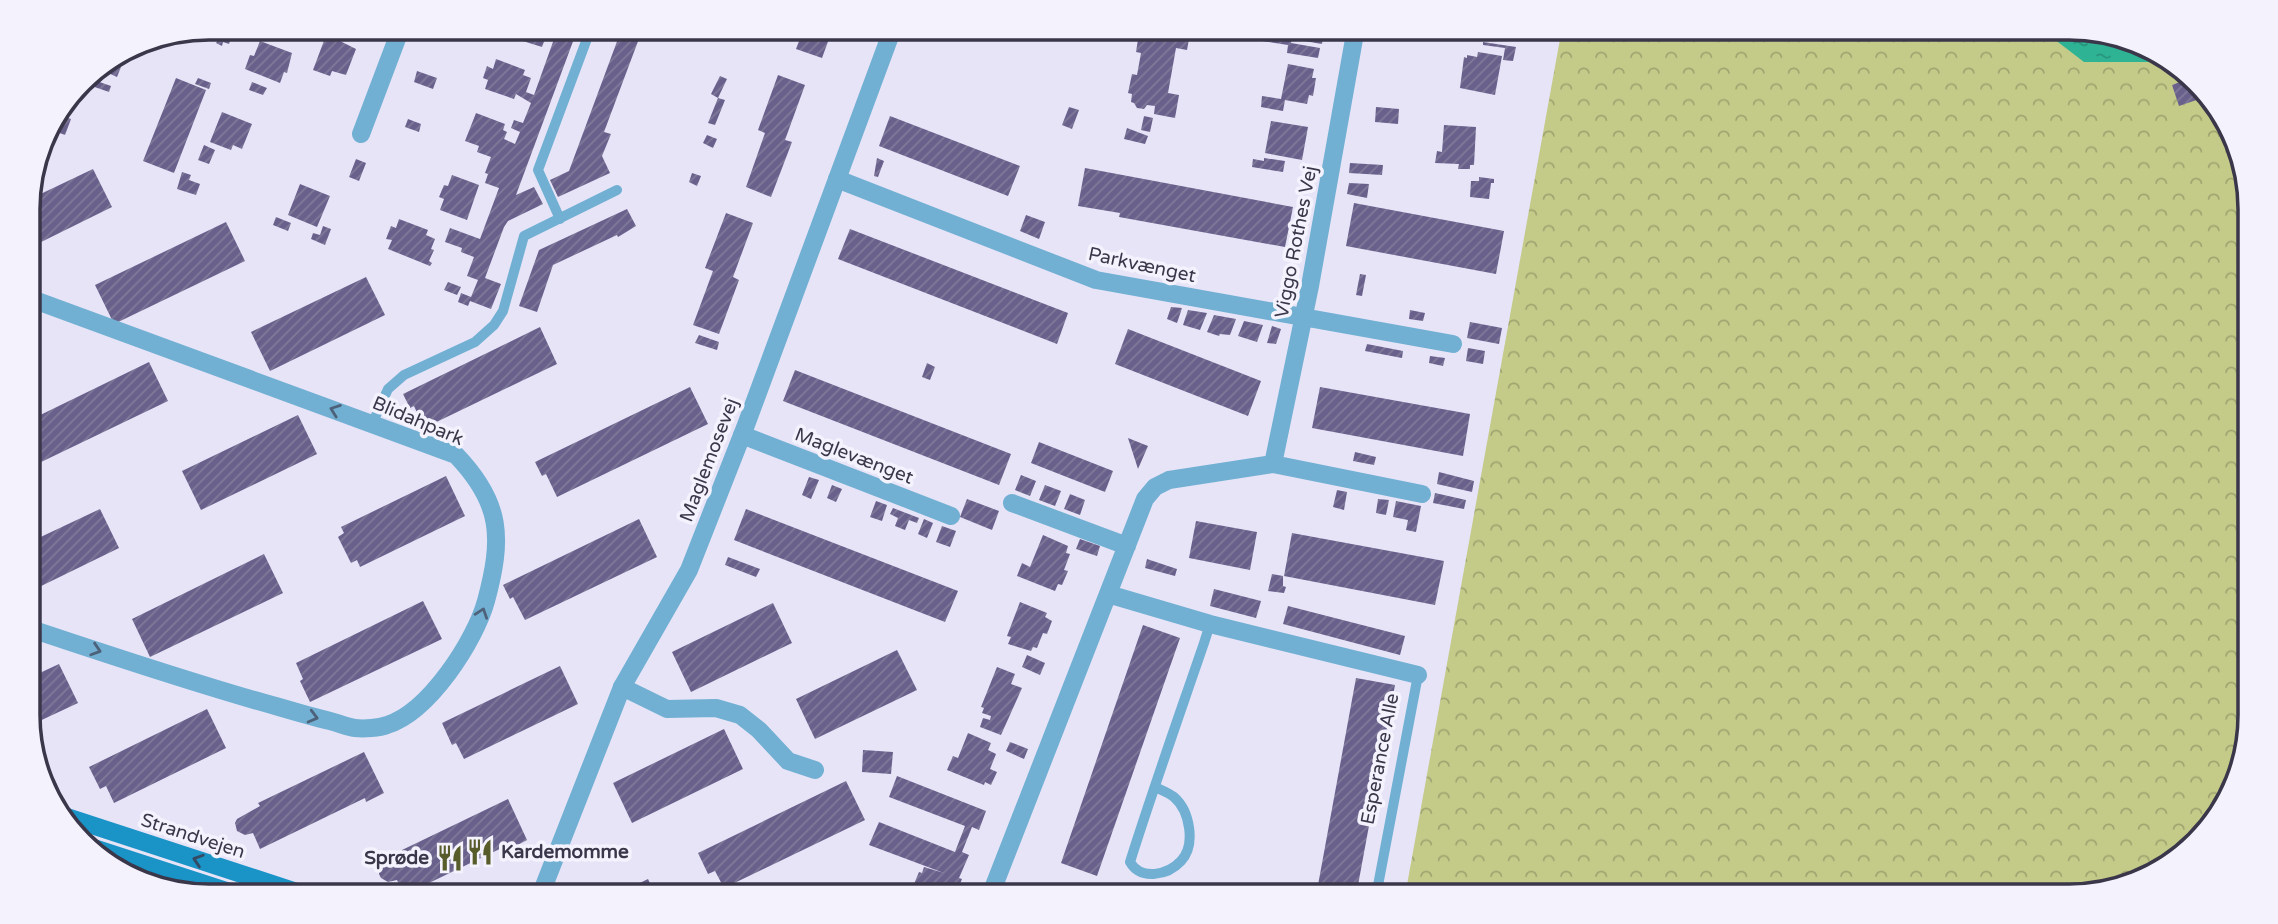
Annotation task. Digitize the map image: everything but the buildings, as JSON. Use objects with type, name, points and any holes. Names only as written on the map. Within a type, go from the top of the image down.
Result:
[{"type":"main road","name":"Strandvejen","points":[[78,821],[272,884]]},
{"type":"main road","points":[[115,855],[203,883]]},
{"type":"street","name":"Viggo Rothes Vej","points":[[1273,464],[1354,40]]},
{"type":"street","points":[[362,134],[396,41]]},
{"type":"street","name":"Maglemosevej","points":[[545,884],[622,687],[689,570],[742,435],[887,41]]},
{"type":"street","name":"Parkvænget","points":[[837,179],[1096,281],[1453,344]]},
{"type":"street","name":"Blidahpark","points":[[40,632],[235,695],[356,728],[386,726],[409,714],[438,689],[481,620],[494,573],[497,542],[494,515],[485,490],[456,455],[41,303]]},
{"type":"street","name":"Maglevænget","points":[[742,435],[951,516]]},
{"type":"street","points":[[994,884],[1145,499],[1155,487],[1169,480],[1273,464],[1422,494]]},
{"type":"street","points":[[1012,503],[1127,546]]},
{"type":"street","name":"Esperance Alle","points":[[1108,594],[1210,624],[1418,675]]},
{"type":"street","points":[[622,687],[667,709],[716,708],[740,715],[789,761],[815,770]]},
{"type":"lane","points":[[560,219],[538,170],[586,41]]},
{"type":"lane","points":[[372,424],[388,389],[404,376],[475,342],[494,325],[503,311],[524,236],[617,190]]},
{"type":"lane","points":[[1155,787],[1174,797],[1184,810],[1191,832],[1183,859],[1166,873],[1146,874],[1133,868],[1130,862],[1155,787],[1210,624]]},
{"type":"lane","name":"Esperance Alle","points":[[1378,883],[1418,675]]},
{"type":"green space","points":[[1560,40],[2069,40],[2123,49],[2163,69],[2180,82],[2203,106],[2225,144],[2232,165],[2238,209],[2238,715],[2235,748],[2229,769],[2209,809],[2196,826],[2172,849],[2134,871],[2113,878],[2080,883],[1407,883]]},
{"type":"water","points":[[2055,40],[2113,46],[2151,62],[2084,62]]},
{"type":"place","name":"Kardemomme","points":[[480,852]]},
{"type":"place","name":"Sprøde","points":[[450,858]]}]
